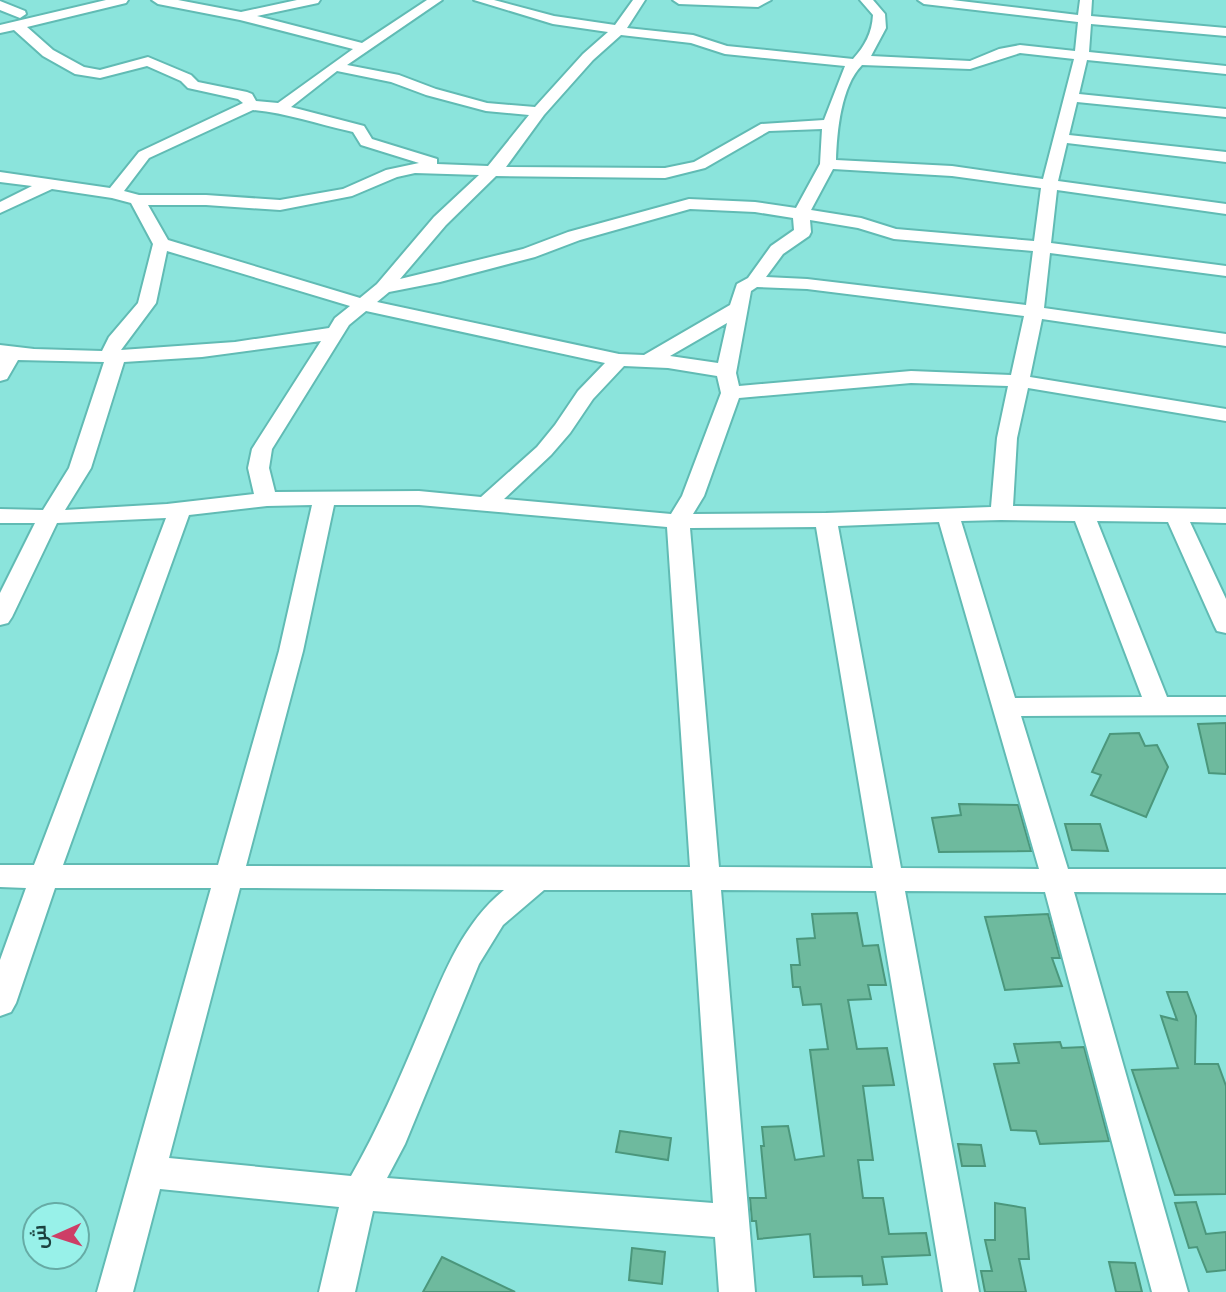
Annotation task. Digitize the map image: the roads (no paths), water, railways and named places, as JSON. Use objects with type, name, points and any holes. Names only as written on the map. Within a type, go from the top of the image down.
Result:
[{"type":"street","points":[[0,22],[122,0]]},
{"type":"street","points":[[158,0],[240,16],[363,47]]},
{"type":"street","points":[[240,16],[314,0]]},
{"type":"street","points":[[281,108],[363,47],[436,0]]},
{"type":"street","points":[[480,0],[553,20],[693,39],[725,50],[858,62],[887,58],[922,64],[970,65],[985,64],[994,55],[1009,50],[1082,54],[1226,70]]},
{"type":"street","points":[[267,499],[258,474],[257,462],[262,449],[334,333],[350,314],[383,288],[440,221],[504,160],[539,112],[588,57],[619,30],[639,0]]},
{"type":"street","points":[[679,0],[758,3],[765,0]]},
{"type":"street","points":[[737,1292],[678,521],[694,496],[729,383],[743,288],[754,282],[777,250],[803,232],[801,215],[828,164],[830,124],[849,71],[868,51],[880,22],[879,14],[866,0]]},
{"type":"street","points":[[924,0],[1226,32]]},
{"type":"street","points":[[1001,513],[1007,438],[1034,312],[1049,186],[1082,54],[1086,0]]},
{"type":"street","points":[[0,5],[19,20],[48,52],[80,71],[100,74],[148,61],[182,76],[193,85],[247,97],[251,105]]},
{"type":"street","points":[[0,29],[44,5]]},
{"type":"street","points":[[335,67],[394,78],[431,92],[486,107],[539,112]]},
{"type":"street","points":[[1071,97],[1226,113]]},
{"type":"street","points":[[114,193],[144,155],[251,105],[281,108],[304,117],[354,127],[359,129],[366,142],[389,151],[425,159],[437,167]]},
{"type":"street","points":[[0,177],[114,193],[138,200],[206,200],[280,205],[317,196],[346,193],[392,173],[437,167],[492,172],[665,173],[699,165],[766,127],[830,124]]},
{"type":"street","points":[[1060,138],[1226,158]]},
{"type":"street","points":[[828,164],[952,171],[1226,209]]},
{"type":"street","points":[[0,208],[48,185]]},
{"type":"street","points":[[138,200],[142,212],[162,244],[363,305],[619,360],[650,360],[716,368],[729,383]]},
{"type":"street","points":[[383,288],[440,277],[689,204],[755,206],[862,223],[894,234],[1041,247],[1226,271]]},
{"type":"street","points":[[115,358],[111,354],[112,347],[137,317],[151,292],[153,260],[162,244]]},
{"type":"street","points":[[754,282],[807,284],[1034,312],[1226,340]]},
{"type":"street","points":[[650,360],[739,308]]},
{"type":"street","points":[[0,375],[6,352],[115,358],[223,351],[334,333]]},
{"type":"street","points":[[0,617],[49,518],[80,468],[115,358]]},
{"type":"street","points":[[485,505],[544,451],[563,429],[585,395],[619,360]]},
{"type":"street","points":[[729,383],[911,377],[1018,382],[1226,415]]},
{"type":"street","points":[[0,516],[49,518],[179,512],[267,499],[389,497],[678,521],[826,520],[1001,513],[1226,516]]},
{"type":"street","points":[[115,1292],[291,651],[324,499]]},
{"type":"street","points":[[0,1003],[93,739],[179,512]]},
{"type":"street","points":[[1083,514],[1158,706]]},
{"type":"street","points":[[948,515],[1057,881],[1170,1292]]},
{"type":"street","points":[[1176,515],[1226,625]]},
{"type":"street","points":[[826,520],[961,1292]]},
{"type":"street","points":[[1007,707],[1226,706]]},
{"type":"street","points":[[0,876],[1057,881],[1225,885]]},
{"type":"street","points":[[337,1292],[360,1193],[388,1144],[466,959],[493,916],[538,878]]},
{"type":"street","points":[[148,1172],[360,1193],[732,1221]]}]
